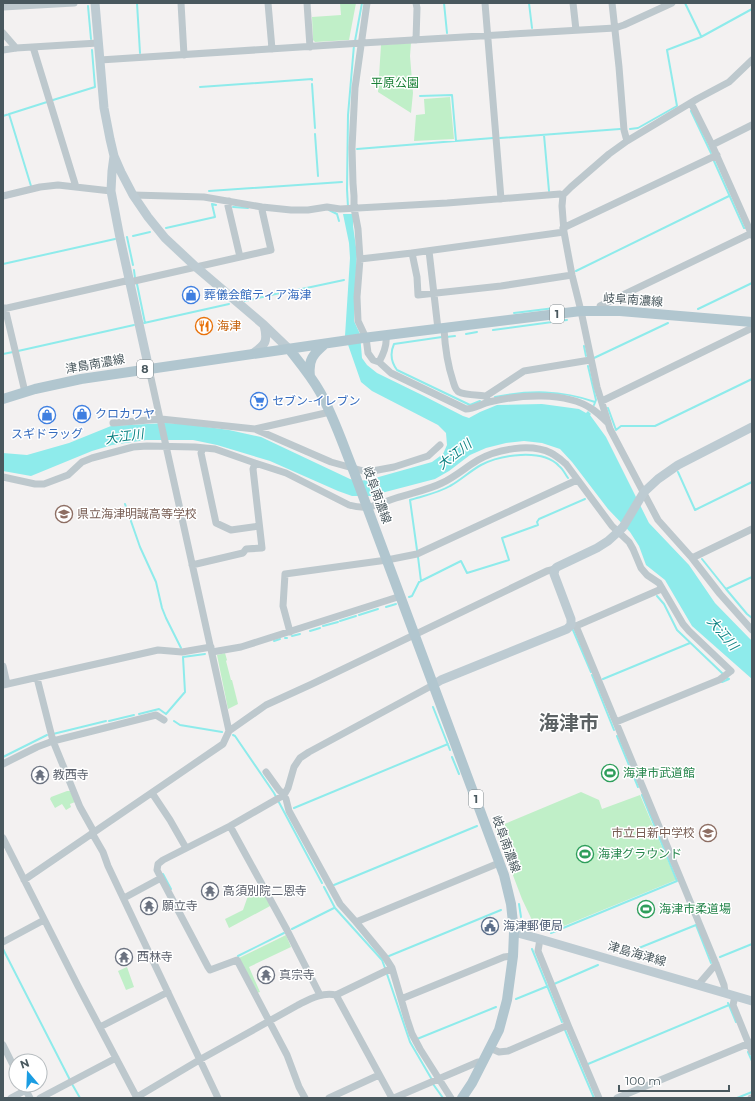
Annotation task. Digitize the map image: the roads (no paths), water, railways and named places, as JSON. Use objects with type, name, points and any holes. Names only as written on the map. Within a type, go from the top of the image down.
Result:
[{"type":"main road","name":"岐阜南濃線","points":[[462,1098],[472,1083],[499,1030],[507,1000],[513,956],[514,932],[511,904],[504,875],[354,470],[320,391],[289,349],[364,338],[581,311],[600,310],[752,322]]},
{"type":"main road","points":[[310,376],[310,362],[317,351],[325,344]]},
{"type":"main road","name":"津島南濃線","points":[[3,399],[25,392],[81,379],[289,349]]},
{"type":"street","points":[[3,7],[74,3]]},
{"type":"street","points":[[95,3],[104,108],[114,156],[133,195],[148,217],[166,238],[196,267],[264,325],[289,349]]},
{"type":"street","points":[[181,3],[184,55]]},
{"type":"street","points":[[268,3],[272,49]]},
{"type":"street","points":[[307,3],[310,47]]},
{"type":"street","points":[[367,3],[356,44],[352,148],[354,208],[358,229],[360,259],[357,297],[358,321],[368,353],[373,360],[379,362],[391,373],[466,409],[471,409],[487,399],[524,371],[590,360]]},
{"type":"street","points":[[416,3],[416,40]]},
{"type":"street","points":[[484,3],[501,199]]},
{"type":"street","points":[[573,3],[576,30]]},
{"type":"street","points":[[612,3],[624,130],[627,141]]},
{"type":"street","points":[[100,60],[615,28],[672,3]]},
{"type":"street","points":[[3,33],[16,48]]},
{"type":"street","points":[[3,50],[98,43]]},
{"type":"street","points":[[33,47],[76,187]]},
{"type":"street","points":[[751,627],[720,594],[692,558],[658,520],[642,495],[610,429],[590,360],[563,230],[562,206],[563,195],[609,154],[627,141],[730,82],[752,60]]},
{"type":"street","points":[[600,310],[600,306],[752,234],[717,155],[691,103]]},
{"type":"street","points":[[712,145],[752,126]]},
{"type":"street","points":[[360,259],[429,251],[563,230],[717,155]]},
{"type":"street","points":[[114,156],[111,191],[120,238],[229,731]]},
{"type":"street","points":[[3,196],[40,187],[58,185],[111,191]]},
{"type":"street","points":[[133,195],[204,197],[291,210],[308,210],[327,207],[340,209],[563,195]]},
{"type":"street","points":[[228,201],[240,257]]},
{"type":"street","points":[[25,392],[4,308],[271,250],[262,206]]},
{"type":"street","points":[[429,251],[434,293],[446,355],[449,369],[458,392],[487,399],[544,397],[563,398],[579,402],[592,409],[608,423]]},
{"type":"street","points":[[412,253],[418,277],[418,295],[501,286],[572,275]]},
{"type":"street","points":[[252,354],[265,343],[266,339],[264,325]]},
{"type":"street","points":[[602,402],[752,328]]},
{"type":"street","points":[[379,362],[383,355],[387,340],[386,336]]},
{"type":"street","points":[[255,429],[330,412]]},
{"type":"street","points":[[113,423],[161,420],[255,429],[331,462],[354,470],[367,472],[394,467],[428,456],[440,445]]},
{"type":"street","points":[[24,880],[223,744],[229,731],[266,705],[597,548],[608,541],[620,530],[642,495],[658,479],[678,465],[752,427]]},
{"type":"street","points":[[3,477],[34,484],[44,484],[68,475],[82,462],[133,447],[166,445],[195,447],[215,450],[286,474],[349,505],[360,508],[441,484],[477,460],[503,450],[538,449],[550,453],[566,464],[577,480],[620,530],[634,549],[641,568],[662,588],[683,624],[731,671],[719,680],[616,722]]},
{"type":"street","points":[[204,448],[201,453],[216,523],[231,530],[259,526]]},
{"type":"street","points":[[192,565],[243,553],[246,549],[262,548],[253,469],[255,463]]},
{"type":"street","points":[[290,632],[283,606],[285,574],[387,560],[417,554],[577,480]]},
{"type":"street","points":[[692,558],[752,529]]},
{"type":"street","points":[[555,569],[554,574],[573,625],[645,790],[716,964],[725,992]]},
{"type":"street","points":[[305,1098],[299,1087],[287,1055],[237,960],[210,970],[157,870],[158,864],[280,798],[288,788],[294,767],[300,758],[309,752],[441,680],[567,629],[573,625],[662,588]]},
{"type":"street","points":[[3,666],[5,685],[158,650],[182,652],[241,647],[401,596]]},
{"type":"street","points":[[37,678],[53,741],[80,808],[103,852],[108,866],[218,1098]]},
{"type":"street","points":[[3,764],[37,747],[53,741],[156,715],[164,720]]},
{"type":"street","points":[[266,772],[279,790],[280,798],[289,811],[340,904],[386,957],[392,968],[412,1034],[420,1050],[451,1098]]},
{"type":"street","points":[[152,793],[186,848]]},
{"type":"street","points":[[230,826],[287,930],[320,995]]},
{"type":"street","points":[[3,838],[137,1098],[200,1059],[311,998],[320,995],[336,995],[392,968]]},
{"type":"street","points":[[356,922],[499,863]]},
{"type":"street","points":[[124,898],[161,878]]},
{"type":"street","points":[[3,942],[44,920]]},
{"type":"street","name":"津島海津線","points":[[514,932],[752,1000]]},
{"type":"street","points":[[540,939],[538,951],[599,1098]]},
{"type":"street","points":[[401,999],[504,957],[513,956]]},
{"type":"street","points":[[698,984],[716,964]]},
{"type":"street","points":[[100,1028],[168,992]]},
{"type":"street","points":[[336,995],[393,1098],[478,1062],[483,1062]]},
{"type":"street","points":[[735,996],[733,1005],[750,1043],[752,1052]]},
{"type":"street","points":[[490,1048],[499,1052],[508,1050],[568,1024]]},
{"type":"street","points":[[617,1098],[750,1043]]},
{"type":"street","points":[[3,1045],[8,1055]]},
{"type":"street","points":[[40,1098],[116,1058]]},
{"type":"street","points":[[329,1098],[379,1075]]},
{"type":"water","name":"大江川","points":[[343,214],[353,214],[357,254],[354,321],[360,334],[362,358],[367,365],[377,373],[469,418],[497,405],[542,404],[579,409],[586,413],[588,411],[606,437],[649,523],[689,565],[715,603],[752,641],[752,679],[692,626],[665,580],[646,565],[639,546],[630,532],[608,509],[572,462],[560,449],[542,443],[524,441],[506,443],[486,448],[470,455],[449,471],[435,479],[370,496],[352,496],[270,461],[217,445],[193,440],[146,440],[112,445],[92,451],[31,476],[3,471],[3,453],[27,455],[69,443],[111,426],[166,423],[229,430],[261,437],[357,481],[368,480],[432,462],[443,454],[447,445],[446,433],[438,425],[372,391],[361,382],[345,336],[350,258],[349,243]]},
{"type":"waterway","points":[[137,3],[140,53]]},
{"type":"waterway","points":[[355,41],[362,3]]},
{"type":"waterway","points":[[444,3],[447,33]]},
{"type":"waterway","points":[[529,3],[532,28]]},
{"type":"waterway","points":[[685,3],[701,36]]},
{"type":"waterway","points":[[88,6],[91,39]]},
{"type":"waterway","points":[[630,129],[638,128],[677,106],[667,50],[701,37],[752,9]]},
{"type":"waterway","points":[[348,207],[348,115],[354,45]]},
{"type":"waterway","points":[[53,100],[95,87],[92,50]]},
{"type":"waterway","points":[[200,87],[312,80]]},
{"type":"waterway","points":[[312,84],[315,128]]},
{"type":"waterway","points":[[420,96],[452,95],[456,141]]},
{"type":"waterway","points":[[3,116],[47,102]]},
{"type":"waterway","points":[[691,111],[711,153]]},
{"type":"waterway","points":[[9,114],[31,186]]},
{"type":"waterway","points":[[500,138],[620,129]]},
{"type":"waterway","points":[[315,134],[318,176]]},
{"type":"waterway","points":[[544,135],[549,191]]},
{"type":"waterway","points":[[357,149],[493,138]]},
{"type":"waterway","points":[[714,161],[745,228]]},
{"type":"waterway","points":[[209,191],[342,182]]},
{"type":"waterway","points":[[576,271],[729,196]]},
{"type":"waterway","points":[[166,228],[215,217],[212,204],[216,205]]},
{"type":"waterway","points":[[233,207],[248,208]]},
{"type":"waterway","points":[[329,210],[337,214],[339,221]]},
{"type":"waterway","points":[[133,236],[150,232]]},
{"type":"waterway","points":[[127,237],[133,265]]},
{"type":"waterway","points":[[3,264],[115,239]]},
{"type":"waterway","points":[[134,270],[135,278]]},
{"type":"waterway","points":[[297,290],[344,280]]},
{"type":"waterway","points":[[698,309],[752,283]]},
{"type":"waterway","points":[[137,284],[145,323]]},
{"type":"waterway","points":[[245,301],[293,290]]},
{"type":"waterway","points":[[144,323],[229,304]]},
{"type":"waterway","points":[[514,313],[563,307]]},
{"type":"waterway","points":[[493,330],[567,320]]},
{"type":"waterway","points":[[594,358],[668,323]]},
{"type":"waterway","points":[[18,351],[134,325]]},
{"type":"waterway","points":[[466,334],[477,332]]},
{"type":"waterway","points":[[446,337],[455,336]]},
{"type":"waterway","points":[[442,337],[394,344],[392,351],[393,364],[397,370],[470,405],[480,401]]},
{"type":"waterway","points":[[584,346],[586,356]]},
{"type":"waterway","points":[[3,354],[13,352]]},
{"type":"waterway","points":[[588,366],[596,400],[594,405]]},
{"type":"waterway","points":[[608,408],[616,430],[621,426],[655,426],[752,379]]},
{"type":"waterway","points":[[495,397],[521,393],[545,392],[570,395],[595,402]]},
{"type":"waterway","points":[[417,550],[410,500],[454,484],[473,470],[489,461],[521,455],[542,457],[552,460],[563,470],[568,478]]},
{"type":"waterway","points":[[678,472],[695,510],[752,482]]},
{"type":"waterway","points":[[409,597],[412,596],[419,582],[461,561],[467,573],[509,560],[502,538],[538,525],[537,522],[539,519],[585,499]]},
{"type":"waterway","points":[[125,504],[140,547],[156,582],[162,608],[181,648]]},
{"type":"waterway","points":[[418,557],[421,581]]},
{"type":"waterway","points":[[702,559],[726,589],[752,577]]},
{"type":"waterway","points":[[726,589],[752,618]]},
{"type":"waterway","points":[[657,596],[664,604],[677,630],[722,673]]},
{"type":"waterway","points":[[386,607],[396,604]]},
{"type":"waterway","points":[[359,615],[378,609]]},
{"type":"waterway","points":[[340,621],[356,616]]},
{"type":"waterway","points":[[323,626],[338,622]]},
{"type":"waterway","points":[[310,631],[320,628]]},
{"type":"waterway","points":[[573,630],[591,672]]},
{"type":"waterway","points":[[292,636],[300,634]]},
{"type":"waterway","points":[[274,641],[280,639]]},
{"type":"waterway","points":[[603,679],[690,643]]},
{"type":"waterway","points":[[166,714],[185,692],[183,657],[205,654]]},
{"type":"waterway","points":[[592,675],[614,730]]},
{"type":"waterway","points":[[722,682],[729,679],[727,678]]},
{"type":"waterway","points":[[433,707],[450,750]]},
{"type":"waterway","points":[[139,714],[159,709],[166,714]]},
{"type":"waterway","points":[[109,721],[134,715]]},
{"type":"waterway","points":[[53,734],[106,721]]},
{"type":"waterway","points":[[174,721],[180,725],[222,732]]},
{"type":"waterway","points":[[3,757],[47,735]]},
{"type":"waterway","points":[[233,735],[274,793],[322,883]]},
{"type":"waterway","points":[[617,736],[638,787]]},
{"type":"waterway","points":[[294,808],[448,744]]},
{"type":"waterway","points":[[452,757],[459,774]]},
{"type":"waterway","points":[[642,795],[677,881]]},
{"type":"waterway","points":[[334,885],[477,826]]},
{"type":"waterway","points":[[163,874],[171,889]]},
{"type":"waterway","points":[[551,933],[677,881]]},
{"type":"waterway","points":[[324,887],[335,908],[382,960],[385,968]]},
{"type":"waterway","points":[[519,904],[521,917]]},
{"type":"waterway","points":[[292,929],[334,908]]},
{"type":"waterway","points":[[389,956],[501,910]]},
{"type":"waterway","points":[[624,954],[696,925],[711,963]]},
{"type":"waterway","points":[[238,956],[284,933]]},
{"type":"waterway","points":[[720,957],[752,944]]},
{"type":"waterway","points":[[3,949],[70,1080]]},
{"type":"waterway","points":[[532,949],[562,1022]]},
{"type":"waterway","points":[[554,984],[598,965]]},
{"type":"waterway","points":[[387,974],[410,1042],[431,1078]]},
{"type":"waterway","points":[[516,999],[548,986]]},
{"type":"waterway","points":[[588,1064],[729,1005],[728,1003]]},
{"type":"waterway","points":[[729,1005],[736,1022]]},
{"type":"waterway","points":[[417,1039],[496,1007]]},
{"type":"waterway","points":[[565,1030],[594,1098]]},
{"type":"waterway","points":[[748,1052],[752,1061]]},
{"type":"waterway","points":[[72,1084],[80,1098]]},
{"type":"waterway","points":[[433,1084],[443,1098]]},
{"type":"waterway","points":[[737,1098],[752,1092]]},
{"type":"place","name":"葬儀会館ティア海津","points":[[191,295]]},
{"type":"place","name":"海津","points":[[204,326]]},
{"type":"place","name":"セブン-イレブン","points":[[259,401]]},
{"type":"place","name":"クロカワヤ","points":[[82,414]]},
{"type":"place","name":"スギドラッグ","points":[[47,415]]},
{"type":"place","name":"県立海津明誠高等学校","points":[[64,514]]},
{"type":"place","name":"海津市武道館","points":[[610,773]]},
{"type":"place","name":"教西寺","points":[[40,775]]},
{"type":"place","name":"市立日新中学校","points":[[708,833]]},
{"type":"place","name":"海津グラウンド","points":[[585,854]]},
{"type":"place","name":"高須別院二恩寺","points":[[210,891]]},
{"type":"place","name":"願立寺","points":[[149,906]]},
{"type":"place","name":"海津市柔道場","points":[[646,909]]},
{"type":"place","name":"海津郵便局","points":[[490,926]]},
{"type":"place","name":"西林寺","points":[[124,957]]},
{"type":"place","name":"真宗寺","points":[[266,975]]},
{"type":"district","name":"海津市","points":[[569,723]]},
{"type":"park label","name":"平原公園","points":[[395,83]]}]
